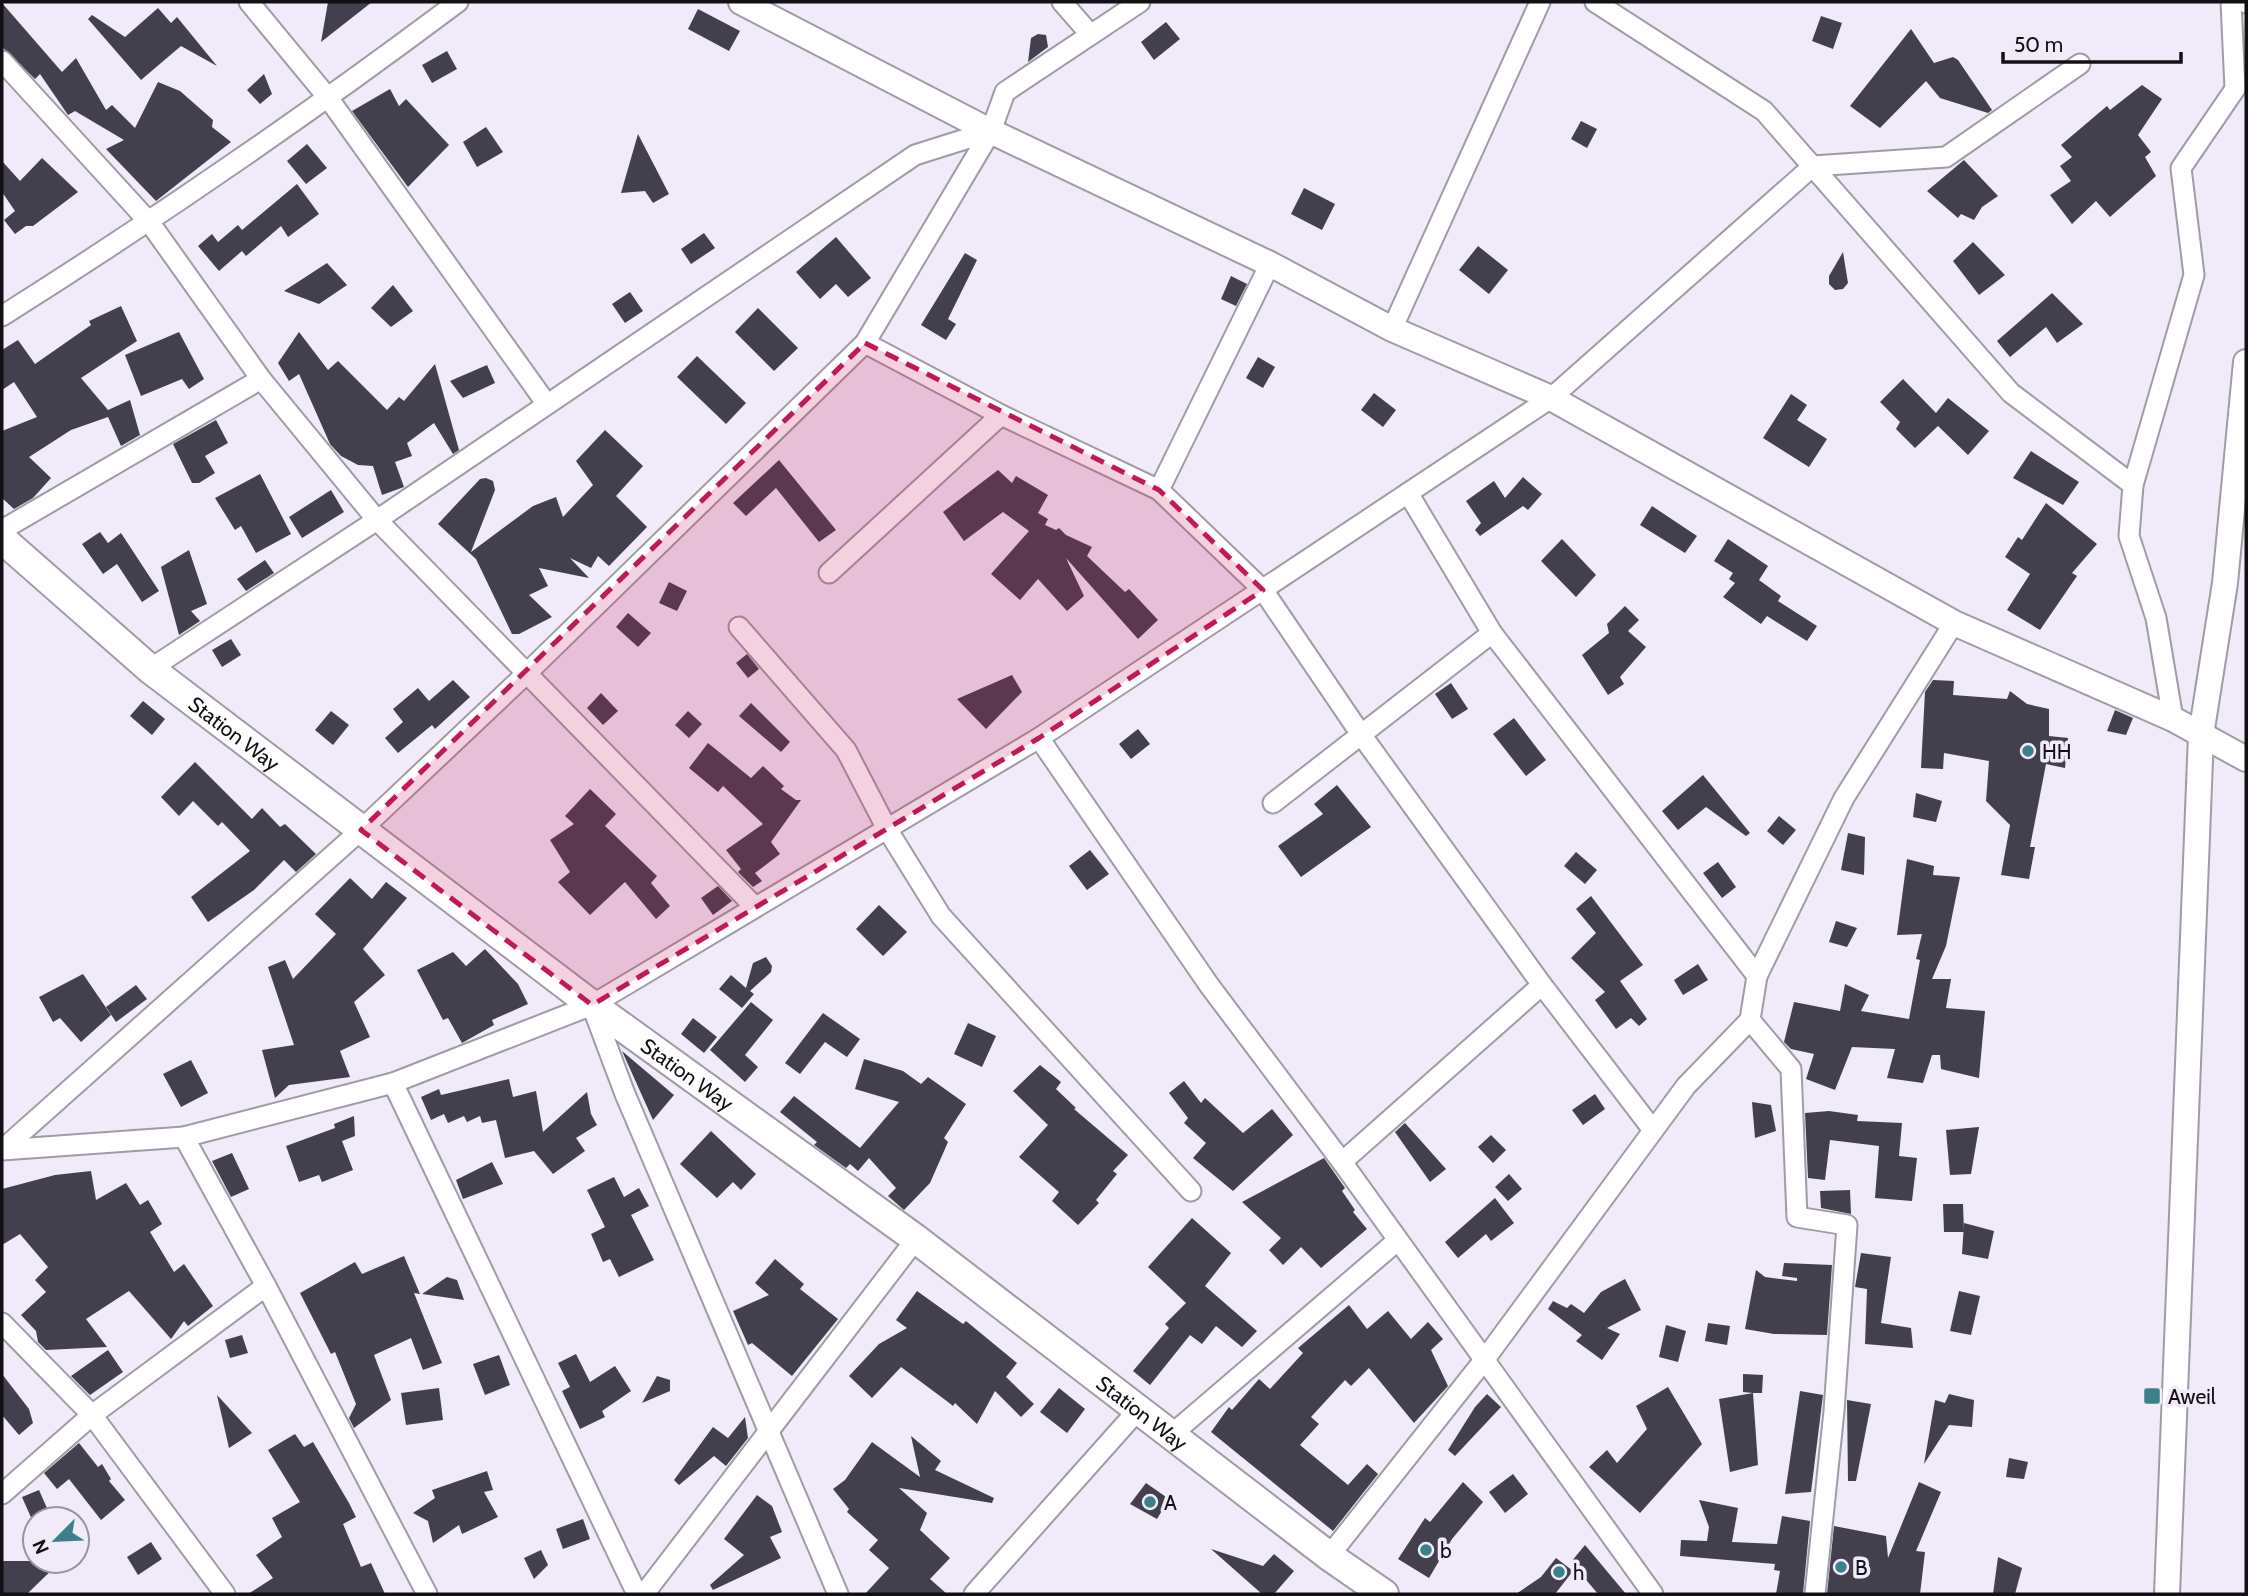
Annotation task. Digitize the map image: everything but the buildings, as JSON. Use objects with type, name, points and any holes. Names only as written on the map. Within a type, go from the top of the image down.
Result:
[{"type":"main road","name":"Station Way","points":[[2,539],[150,669],[360,830],[592,1005],[916,1239],[1329,1556],[1384,1594]]},
{"type":"street","points":[[249,2],[329,99],[546,403]]},
{"type":"street","points":[[2,316],[150,223],[329,99],[458,2]]},
{"type":"street","points":[[741,2],[991,131],[1270,264],[1392,329],[1551,398],[1954,623],[2173,719],[2246,760]]},
{"type":"street","points":[[1062,2],[1090,34]]},
{"type":"street","points":[[2,1150],[360,830],[527,673],[865,342],[991,131],[1005,92],[1140,2]]},
{"type":"street","points":[[1392,329],[1540,2]]},
{"type":"street","points":[[1595,2],[1764,111],[2011,393],[2133,485]]},
{"type":"street","points":[[2173,719],[2156,618],[2129,536],[2133,485],[2194,275],[2181,168],[2235,89],[2231,2]]},
{"type":"street","points":[[2,61],[150,223],[261,379],[377,520],[754,906]]},
{"type":"street","points":[[2,1150],[184,1138],[393,1083],[592,1005],[1039,738],[1551,398],[1813,166],[1946,157],[2080,64]]},
{"type":"street","points":[[150,669],[377,520],[915,155],[991,131]]},
{"type":"street","points":[[1159,490],[1270,264]]},
{"type":"street","points":[[865,342],[1001,415],[1159,490],[1262,590],[1360,733],[1542,985],[1653,1130]]},
{"type":"street","points":[[2166,1594],[2202,735],[2225,583],[2246,362]]},
{"type":"street","points":[[2,530],[261,379]]},
{"type":"street","points":[[830,573],[1001,415]]},
{"type":"street","points":[[1408,493],[1492,633],[1757,976]]},
{"type":"street","points":[[1329,1556],[1485,1359],[1686,1086],[1750,1020],[1757,976],[1844,798],[1954,623]]},
{"type":"street","points":[[739,627],[846,750],[887,829],[941,916],[1191,1191]]},
{"type":"street","points":[[1273,803],[1492,633]]},
{"type":"street","points":[[1039,738],[1209,985],[1342,1162],[1653,1594]]},
{"type":"street","points":[[1342,1162],[1542,985]]},
{"type":"street","points":[[592,1005],[625,1094],[767,1434],[838,1594]]},
{"type":"street","points":[[1750,1020],[1791,1069],[1797,1217],[1847,1224],[1834,1411],[1815,1594]]},
{"type":"street","points":[[393,1083],[637,1594]]},
{"type":"street","points":[[184,1138],[267,1286],[427,1594]]},
{"type":"street","points":[[644,1594],[916,1239]]},
{"type":"street","points":[[1171,1435],[1397,1241]]},
{"type":"street","points":[[2,1494],[92,1415],[267,1286]]},
{"type":"street","points":[[2,1323],[92,1415],[225,1594]]},
{"type":"street","points":[[974,1594],[1138,1410]]},
{"type":"highlighted area","points":[[865,343],[1159,490],[1263,590],[1039,738],[592,1005],[361,830]]},
{"type":"place","name":"HH","points":[[2028,751]]},
{"type":"place","name":"Aweil","points":[[2152,1396]]},
{"type":"place","name":"A","points":[[1150,1502]]},
{"type":"place","name":"b","points":[[1426,1550]]},
{"type":"place","name":"B","points":[[1841,1567]]},
{"type":"place","name":"h","points":[[1559,1572]]}]
